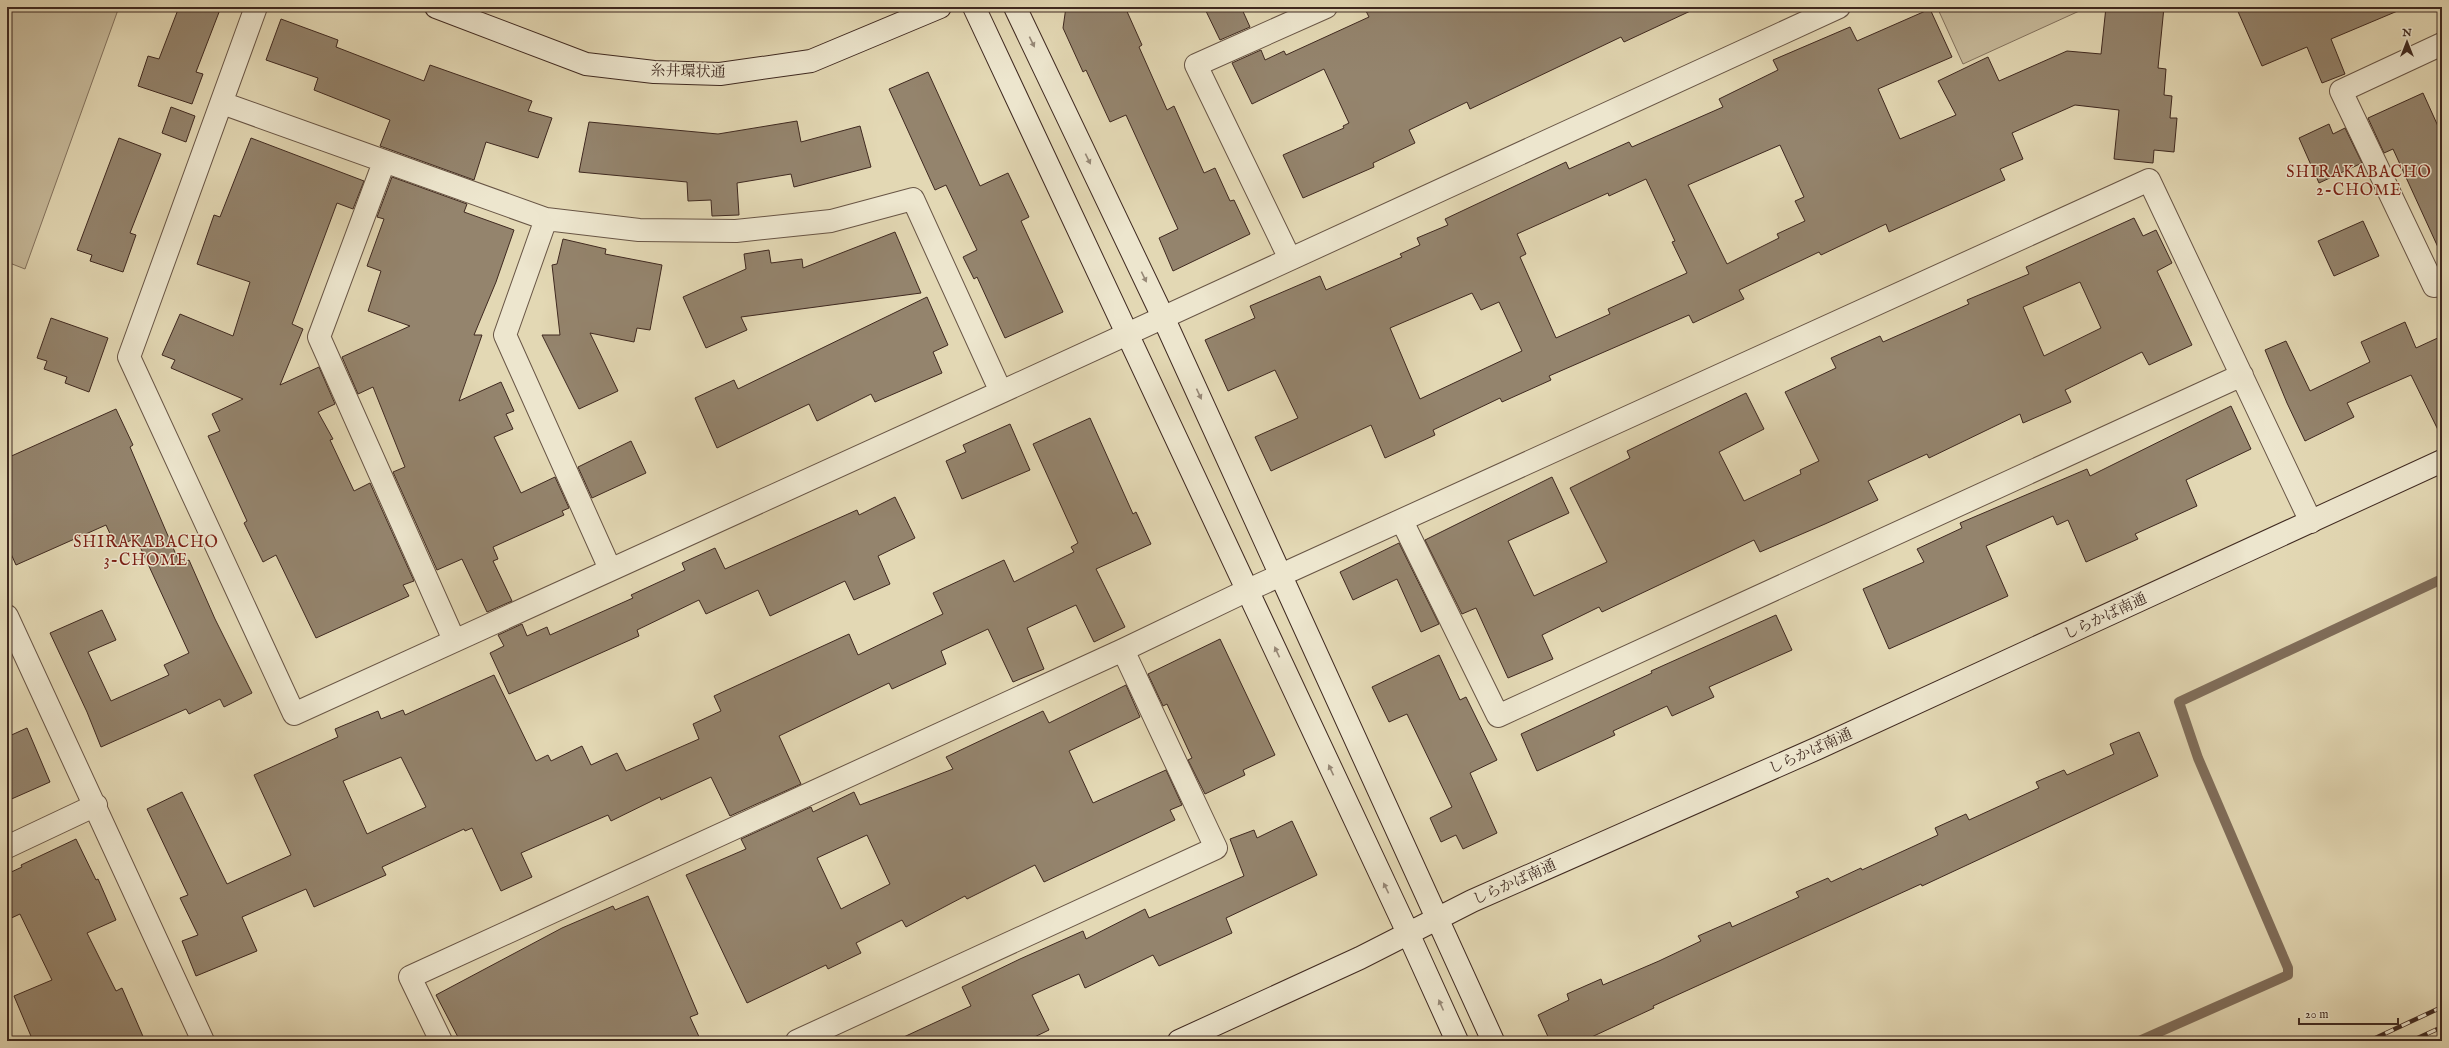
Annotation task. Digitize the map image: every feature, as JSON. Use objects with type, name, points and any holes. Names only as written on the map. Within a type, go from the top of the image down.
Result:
[{"type":"street","points":[[256,7],[129,357],[294,714],[1001,392],[1839,7]]},
{"type":"street","name":"糸井環状通","points":[[436,7],[586,64],[654,72],[720,74],[811,61],[940,7]]},
{"type":"street","points":[[974,7],[1128,333],[1457,1041]]},
{"type":"street","points":[[1015,7],[1163,317],[1282,575],[1493,1041]]},
{"type":"street","points":[[1290,259],[1196,65],[1326,7]]},
{"type":"street","points":[[2442,44],[2341,91],[2434,286],[2442,282]]},
{"type":"street","points":[[222,103],[384,162],[546,218],[639,230],[736,231],[831,221],[913,199],[1001,392]]},
{"type":"street","points":[[384,162],[319,337],[454,640]]},
{"type":"street","points":[[441,1041],[410,977],[1123,650],[1248,590],[2149,180],[2311,522]]},
{"type":"street","points":[[546,218],[505,335],[610,569]]},
{"type":"street","points":[[1402,521],[1498,716],[2242,375]]},
{"type":"street","name":"しらかば南通","points":[[1179,1041],[1360,958],[1436,918],[1832,741],[2442,461]]},
{"type":"street","points":[[7,616],[96,806],[203,1041]]},
{"type":"street","points":[[797,1041],[1216,848],[1123,650]]},
{"type":"street","points":[[7,847],[96,806]]},
{"type":"shaded area","points":[[7,7],[119,7],[25,269],[7,262]]},
{"type":"shaded area","points":[[1937,7],[2088,7],[1963,64]]},
{"type":"building","points":[[179,7],[221,7],[196,72],[203,74],[192,104],[138,86],[148,56],[159,59]]},
{"type":"building","points":[[1066,7],[1125,7],[1142,45],[1139,47],[1167,110],[1174,106],[1204,173],[1215,168],[1230,201],[1234,200],[1250,234],[1173,271],[1159,238],[1178,229],[1126,115],[1110,122],[1086,70],[1083,72],[1063,28]]},
{"type":"building","points":[[1204,7],[1241,7],[1250,27],[1220,40]]},
{"type":"building","points":[[1364,7],[1699,7],[1624,42],[1621,37],[1470,109],[1467,102],[1409,130],[1415,143],[1373,163],[1374,167],[1303,198],[1283,155],[1344,128],[1343,126],[1349,123],[1324,69],[1252,104],[1232,63],[1261,50],[1265,60],[1284,51],[1286,55],[1369,17]]},
{"type":"building","points":[[2106,7],[2164,7],[2158,68],[2166,69],[2164,95],[2172,96],[2170,118],[2177,118],[2174,152],[2154,150],[2153,163],[2114,159],[2119,110],[2075,105],[2012,133],[2023,159],[2000,169],[2005,180],[1889,232],[1886,224],[1821,255],[1819,252],[1739,290],[1744,299],[1693,323],[1689,315],[1549,376],[1551,380],[1502,402],[1500,398],[1433,430],[1435,435],[1385,458],[1371,425],[1271,471],[1255,437],[1298,418],[1275,370],[1228,391],[1205,340],[1255,318],[1250,306],[1320,276],[1326,290],[1402,257],[1400,254],[1420,245],[1417,238],[1448,225],[1445,219],[1566,162],[1569,169],[1629,142],[1632,147],[1723,107],[1719,99],[1778,70],[1773,60],[1850,27],[1857,41],[1930,9],[1952,57],[1878,89],[1900,139],[1956,115],[1938,81],[1988,57],[1999,81],[2067,51],[2101,54]],"holes":[[[1780,145],[1804,197],[1795,201],[1805,221],[1777,234],[1779,238],[1727,264],[1688,185]],[[1646,179],[1675,241],[1672,242],[1687,273],[1608,309],[1610,314],[1556,338],[1520,257],[1526,254],[1517,234],[1608,193],[1609,196]],[[1472,293],[1481,310],[1499,302],[1522,351],[1420,399],[1390,328]]]},
{"type":"building","points":[[2236,7],[2407,7],[2331,39],[2345,74],[2322,83],[2307,47],[2262,66]]},
{"type":"building","points":[[281,19],[338,40],[336,47],[424,81],[430,65],[532,101],[528,111],[552,118],[538,158],[486,142],[474,180],[380,146],[390,120],[314,90],[318,78],[266,60]]},
{"type":"building","points":[[928,72],[980,186],[1008,173],[1029,217],[1021,221],[1063,312],[1005,338],[977,277],[974,279],[963,257],[977,250],[946,185],[935,190],[889,89]]},
{"type":"building","points":[[2423,93],[2442,135],[2442,256],[2393,149],[2384,153],[2368,118]]},
{"type":"building","points":[[171,107],[195,116],[186,142],[162,133]]},
{"type":"building","points":[[797,121],[801,142],[860,126],[871,167],[794,187],[791,174],[737,183],[739,215],[712,216],[711,200],[688,201],[687,182],[579,172],[589,122],[718,134]]},
{"type":"building","points":[[2329,124],[2333,134],[2345,128],[2362,163],[2319,183],[2299,138]]},
{"type":"building","points":[[119,138],[161,154],[130,233],[136,235],[123,272],[90,261],[92,255],[77,250]]},
{"type":"building","points":[[251,138],[364,181],[353,209],[337,203],[292,324],[303,329],[280,385],[319,367],[335,404],[318,412],[333,439],[330,440],[354,491],[370,483],[414,581],[403,585],[409,596],[316,638],[276,555],[263,562],[244,523],[247,521],[208,436],[220,431],[212,414],[243,399],[171,368],[175,360],[162,355],[180,314],[233,336],[250,282],[197,264],[214,215],[220,217]]},
{"type":"building","points":[[392,177],[467,204],[464,212],[514,230],[496,282],[474,335],[482,335],[459,401],[501,382],[514,411],[506,414],[513,429],[494,437],[521,493],[555,477],[569,508],[562,511],[564,515],[493,547],[498,559],[493,561],[512,601],[487,612],[462,559],[437,570],[393,472],[405,467],[373,387],[358,394],[342,357],[410,326],[368,311],[381,271],[367,266],[384,219],[377,217]]},
{"type":"building","points":[[2134,218],[2143,236],[2156,230],[2172,263],[2157,271],[2192,345],[2149,365],[2142,352],[2065,390],[2071,402],[2023,423],[2020,414],[1929,458],[1927,454],[1868,481],[1878,500],[1825,524],[1760,552],[1754,540],[1602,612],[1599,607],[1542,635],[1553,659],[1508,678],[1476,608],[1462,614],[1425,540],[1552,477],[1569,513],[1508,541],[1534,596],[1607,562],[1570,488],[1630,458],[1627,451],[1746,393],[1764,429],[1719,452],[1744,501],[1801,474],[1800,470],[1819,461],[1785,392],[1836,368],[1831,358],[1880,336],[1883,342],[1969,304],[1967,300],[2029,274],[2026,267]],"holes":[[[2080,282],[2101,328],[2044,356],[2023,307]]]},
{"type":"building","points":[[2363,221],[2379,256],[2334,276],[2318,241]]},
{"type":"building","points":[[895,232],[921,293],[741,317],[747,330],[706,348],[683,297],[746,269],[744,254],[769,250],[771,263],[802,259],[803,268]]},
{"type":"building","points":[[563,239],[606,249],[605,254],[662,265],[650,330],[637,328],[634,342],[590,333],[618,391],[579,409],[542,335],[560,335],[552,265],[557,264]]},
{"type":"building","points":[[927,297],[948,345],[933,352],[942,373],[875,402],[871,394],[817,421],[809,404],[717,448],[695,398],[734,380],[738,389]]},
{"type":"building","points":[[51,318],[108,338],[89,392],[65,383],[67,377],[44,369],[47,361],[37,358]]},
{"type":"building","points":[[2405,322],[2416,348],[2442,336],[2442,438],[2411,375],[2347,403],[2354,417],[2305,441],[2265,350],[2286,341],[2310,391],[2370,362],[2361,342]]},
{"type":"building","points":[[2231,406],[2251,449],[2186,480],[2197,506],[2135,534],[2138,539],[2086,562],[2068,520],[2057,525],[2053,516],[1986,546],[2008,596],[1889,649],[1863,589],[1924,562],[1917,549],[1962,528],[1960,523],[2087,469],[2090,476]]},
{"type":"building","points":[[116,409],[133,445],[130,447],[180,564],[189,560],[215,619],[252,693],[224,707],[220,699],[189,714],[186,709],[101,747],[87,712],[50,633],[102,610],[116,640],[88,652],[111,701],[169,675],[164,665],[189,653],[136,538],[116,547],[106,525],[16,565],[7,545],[7,458]]},
{"type":"building","points":[[1090,418],[1133,514],[1136,512],[1151,544],[1096,569],[1125,627],[1094,642],[1076,605],[1027,628],[1044,669],[1013,682],[988,629],[941,651],[946,664],[892,689],[889,683],[779,736],[801,784],[730,816],[711,777],[661,800],[660,797],[611,821],[608,815],[521,853],[532,877],[501,891],[472,828],[465,831],[464,829],[382,867],[386,875],[314,907],[306,889],[242,917],[257,951],[196,976],[182,941],[198,935],[180,898],[188,895],[147,809],[182,792],[227,884],[291,855],[254,775],[338,737],[335,729],[378,711],[381,719],[403,710],[405,715],[494,675],[536,761],[548,755],[551,761],[582,746],[591,765],[617,753],[626,771],[699,739],[693,724],[721,711],[714,696],[849,634],[858,655],[943,614],[933,593],[1004,560],[1014,582],[1074,552],[1071,547],[1078,543],[1033,444]],"holes":[[[401,757],[426,807],[367,834],[343,781]]]},
{"type":"building","points":[[1010,424],[1030,470],[962,499],[946,461],[966,452],[963,445]]},
{"type":"building","points":[[631,441],[646,473],[592,498],[578,467]]},
{"type":"building","points":[[895,497],[915,538],[878,556],[890,584],[854,600],[845,581],[770,616],[758,590],[706,614],[699,600],[637,630],[639,636],[509,694],[490,653],[504,646],[498,635],[522,624],[527,636],[547,627],[550,635],[633,598],[631,595],[685,570],[682,563],[715,548],[725,569],[857,510],[859,515]]},
{"type":"building","points":[[1399,543],[1439,624],[1421,632],[1397,579],[1353,600],[1340,572]]},
{"type":"building","points":[[1776,615],[1792,650],[1709,687],[1714,697],[1672,716],[1667,706],[1613,731],[1615,735],[1537,771],[1521,734],[1652,673],[1651,671]]},
{"type":"building","points":[[1220,639],[1275,755],[1243,770],[1245,775],[1205,794],[1188,760],[1192,758],[1167,704],[1163,706],[1148,674]]},
{"type":"building","points":[[1439,655],[1460,700],[1466,697],[1497,760],[1470,773],[1497,833],[1463,849],[1456,835],[1441,842],[1430,818],[1452,807],[1407,714],[1389,722],[1372,687]]},
{"type":"building","points":[[1126,685],[1140,717],[1069,751],[1093,803],[1166,770],[1182,805],[1170,810],[1175,820],[1044,882],[1035,865],[967,899],[965,896],[906,927],[902,920],[856,943],[861,953],[828,969],[826,965],[747,1003],[686,875],[746,849],[741,839],[811,807],[813,812],[854,792],[860,805],[953,769],[946,757],[1043,711],[1049,723]],"holes":[[[867,835],[890,884],[841,909],[817,858]]]},
{"type":"building","points":[[27,728],[50,782],[7,801],[7,737]]},
{"type":"building","points":[[2139,732],[2158,776],[1922,886],[1921,884],[1653,1006],[1654,1008],[1583,1041],[1550,1041],[1538,1015],[1569,1000],[1567,994],[1601,979],[1603,985],[1659,961],[1701,941],[1698,936],[1730,922],[1732,927],[1799,897],[1796,892],[1828,878],[1831,882],[1861,868],[1862,870],[1938,835],[1935,828],[1966,814],[1969,820],[2039,788],[2036,782],[2064,770],[2067,775],[2114,754],[2110,744]]},
{"type":"building","points":[[1292,821],[1317,875],[1226,918],[1232,933],[1159,966],[1153,955],[1085,988],[1079,974],[1032,995],[1049,1030],[1026,1041],[895,1041],[971,1006],[962,987],[1020,959],[1083,931],[1086,939],[1145,909],[1149,918],[1244,876],[1230,839],[1254,830],[1257,838]]},
{"type":"building","points":[[76,839],[96,880],[98,879],[116,920],[87,933],[116,991],[122,988],[145,1041],[33,1041],[14,996],[52,980],[20,914],[7,920],[7,874],[22,867],[21,865]]},
{"type":"building","points":[[648,896],[698,1014],[690,1017],[701,1041],[460,1041],[436,995],[562,928],[613,906],[615,910]]},
{"type":"waterway","points":[[2139,1041],[2288,975],[2288,968],[2198,758],[2179,702],[2442,579]]},
{"type":"railway","points":[[2369,1041],[2442,1007]]},
{"type":"railway","points":[[2411,1041],[2442,1027]]},
{"type":"district","name":"SHIRAKABACHO 2-CHOME","points":[[2359,180]]},
{"type":"district","name":"SHIRAKABACHO 3-CHOME","points":[[146,550]]}]
